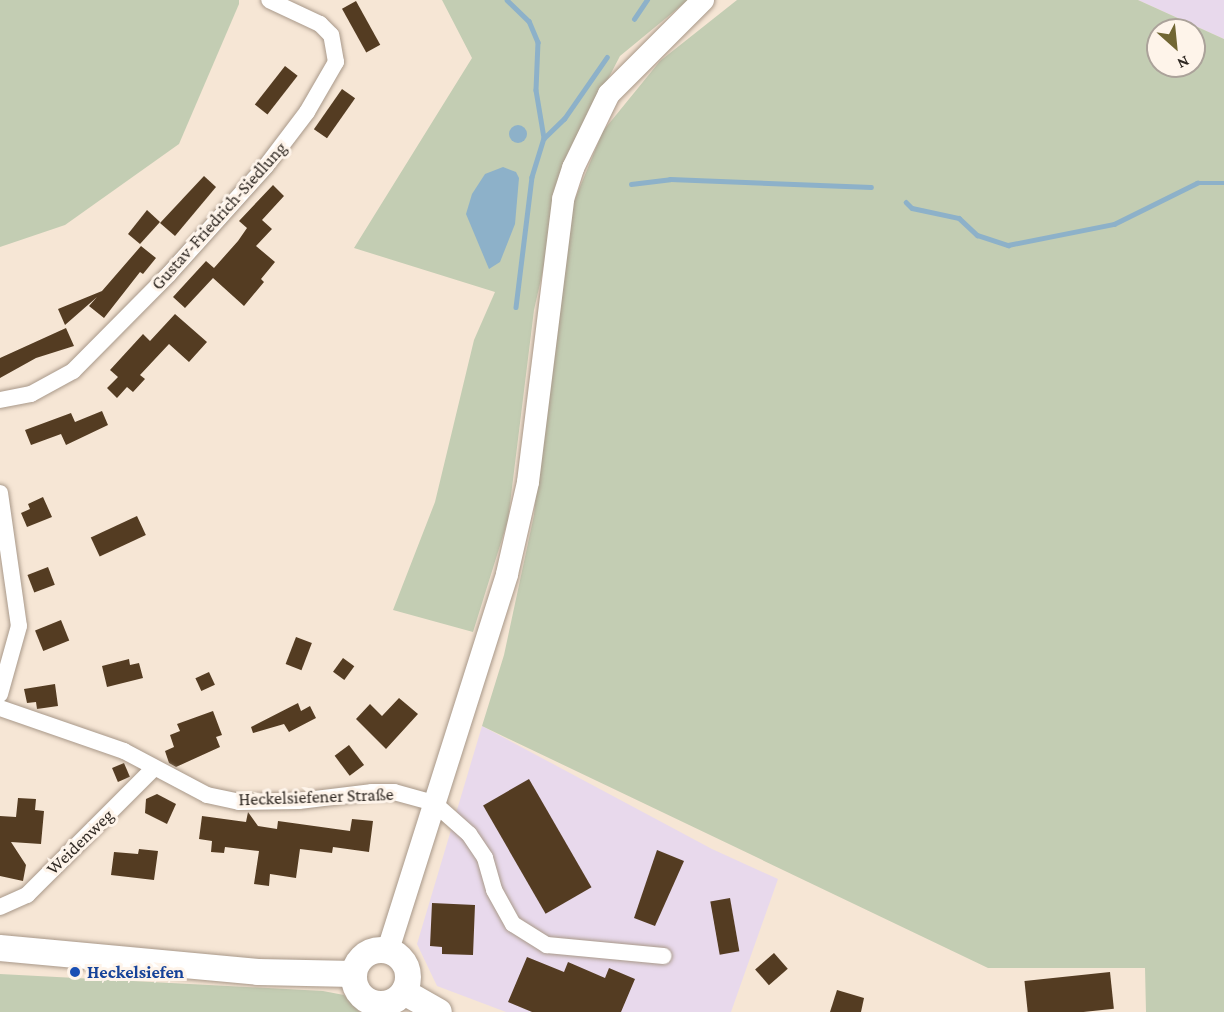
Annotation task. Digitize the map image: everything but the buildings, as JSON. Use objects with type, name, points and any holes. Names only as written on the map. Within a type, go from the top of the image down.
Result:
[{"type":"main road","points":[[388,950],[507,574],[523,505],[563,199],[573,168],[609,94],[650,50],[703,0]]},
{"type":"main road","points":[[0,948],[258,972],[354,974]]},
{"type":"main road","points":[[388,950],[406,965],[404,992],[390,1003],[372,1003],[358,992],[354,974],[367,953],[388,950]]},
{"type":"main road","points":[[404,992],[439,1012]]},
{"type":"street","name":"Gustav-Friedrich-Siedlung","points":[[0,400],[31,394],[73,371],[177,266],[267,166],[308,112],[336,62],[331,35],[320,24],[269,0]]},
{"type":"street","points":[[0,493],[18,626],[0,694]]},
{"type":"street","name":"Heckelsiefener Straße","points":[[0,708],[124,751],[207,795],[239,802],[299,801],[372,792],[394,792],[434,803]]},
{"type":"street","name":"Weidenweg","points":[[0,907],[27,895],[154,768]]},
{"type":"street","points":[[434,803],[469,834],[485,858],[494,890],[513,924],[547,945],[663,956]]},
{"type":"shaded area","points":[[1138,0],[1224,0],[1224,39],[1206,31],[1206,18],[1178,18]]},
{"type":"shaded area","points":[[482,726],[712,849],[778,879],[731,1012],[506,1012],[437,986],[417,944]]},
{"type":"green space","points":[[0,0],[239,0],[239,4],[179,144],[65,225],[0,247]]},
{"type":"green space","points":[[442,0],[688,0],[620,56],[570,152],[534,310],[508,520],[473,632],[393,610],[435,502],[474,340],[495,292],[354,248],[472,58]]},
{"type":"green space","points":[[737,0],[1138,0],[1178,18],[1146,18],[1146,78],[1206,78],[1206,31],[1224,39],[1224,1012],[1146,1012],[1145,968],[988,968],[482,726],[504,655],[534,515],[561,233],[603,131],[660,61]]},
{"type":"green space","points":[[0,974],[323,991],[344,995],[360,1012],[0,1012]]},
{"type":"water","points":[[518,125],[524,128],[527,134],[524,140],[518,143],[512,140],[509,134],[512,128]]},
{"type":"water","points":[[503,167],[516,172],[519,178],[515,224],[500,262],[489,269],[466,214],[472,194],[485,174]]},
{"type":"waterway","points":[[507,0],[529,21],[538,42],[536,90],[544,138],[532,177],[516,307]]},
{"type":"waterway","points":[[634,19],[647,0]]},
{"type":"waterway","points":[[544,138],[564,119],[607,57]]},
{"type":"waterway","points":[[631,184],[670,179],[871,187]]},
{"type":"waterway","points":[[906,202],[912,208],[959,218],[977,235],[1008,245],[1114,224],[1197,183],[1224,183]]},
{"type":"place","name":"Heckelsiefen","points":[[75,972]]}]
